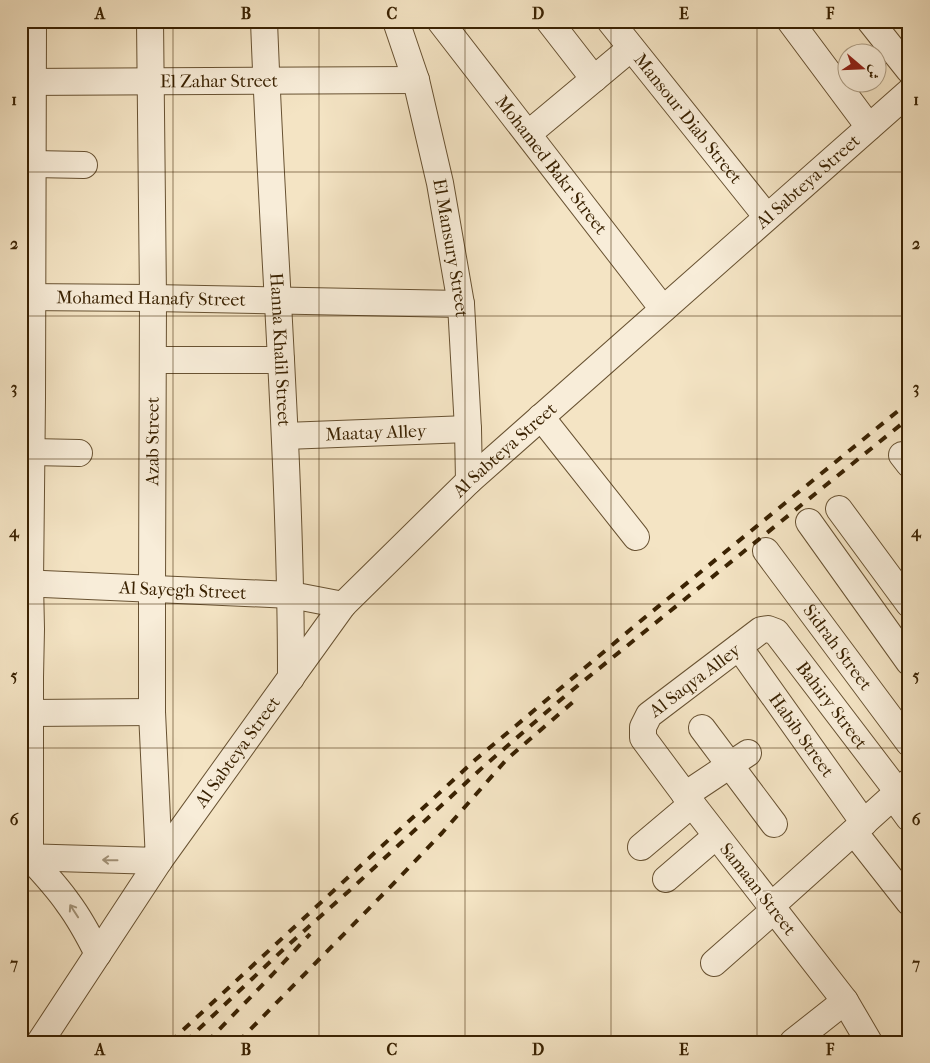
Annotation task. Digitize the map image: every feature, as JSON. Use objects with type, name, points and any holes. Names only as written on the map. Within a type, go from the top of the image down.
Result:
[{"type":"street","points":[[33,21],[27,82],[29,176],[27,388],[32,452],[26,583],[26,676],[31,713],[26,857],[50,879],[68,903],[98,954]]},
{"type":"street","name":"Azab Street","points":[[150,21],[153,298],[152,712],[159,861]]},
{"type":"street","name":"Hanna Khalil Street","points":[[264,21],[285,436],[291,595],[291,678]]},
{"type":"street","name":"El Mansury Street","points":[[396,21],[416,80],[440,182],[460,304],[468,430],[469,481]]},
{"type":"street","name":"Mohamed Bakr Street","points":[[440,21],[663,309]]},
{"type":"street","points":[[549,21],[594,79]]},
{"type":"street","name":"Mansour Diab Street","points":[[610,21],[767,217]]},
{"type":"street","points":[[790,21],[869,127]]},
{"type":"street","points":[[870,21],[909,70]]},
{"type":"street","points":[[528,134],[631,48]]},
{"type":"street","name":"El Zahar Street","points":[[27,82],[416,80]]},
{"type":"street","name":"Al Sabteya Street","points":[[40,1042],[159,861],[344,605],[469,481],[909,92]]},
{"type":"street","points":[[29,176],[84,164]]},
{"type":"street","name":"Mohamed Hanafy Street","points":[[27,297],[460,304]]},
{"type":"street","points":[[153,360],[281,360]]},
{"type":"street","points":[[542,417],[636,536]]},
{"type":"street","name":"Maatay Alley","points":[[285,436],[468,430]]},
{"type":"street","points":[[32,452],[79,453]]},
{"type":"street","points":[[839,509],[909,604]]},
{"type":"street","points":[[809,522],[907,654]]},
{"type":"street","name":"Sidrah Street","points":[[766,551],[909,743]]},
{"type":"street","name":"Al Sayegh Street","points":[[26,583],[291,595],[344,605]]},
{"type":"street","name":"Bahiry Street","points":[[761,630],[768,629],[776,632],[900,790],[909,818]]},
{"type":"street","name":"Al Saqya Alley","points":[[643,738],[642,727],[650,715],[761,630]]},
{"type":"street","name":"Habib Street","points":[[739,647],[909,902]]},
{"type":"street","points":[[31,713],[152,712]]},
{"type":"street","points":[[702,728],[739,759],[774,824]]},
{"type":"street","name":"Samaan Street","points":[[643,738],[716,836],[845,1001],[869,1042]]},
{"type":"street","points":[[641,847],[689,800],[739,759]]},
{"type":"street","points":[[714,963],[900,790]]},
{"type":"street","points":[[666,879],[716,836]]},
{"type":"street","points":[[26,857],[159,861]]},
{"type":"street","points":[[793,1042],[845,1001]]},
{"type":"railway","points":[[170,1042],[475,760],[643,619],[909,402]]},
{"type":"railway","points":[[185,1042],[483,767],[565,696],[909,418]]},
{"type":"railway","points":[[238,1042],[442,833],[507,759],[573,702]]},
{"type":"railway","points":[[207,1042],[310,934]]}]
